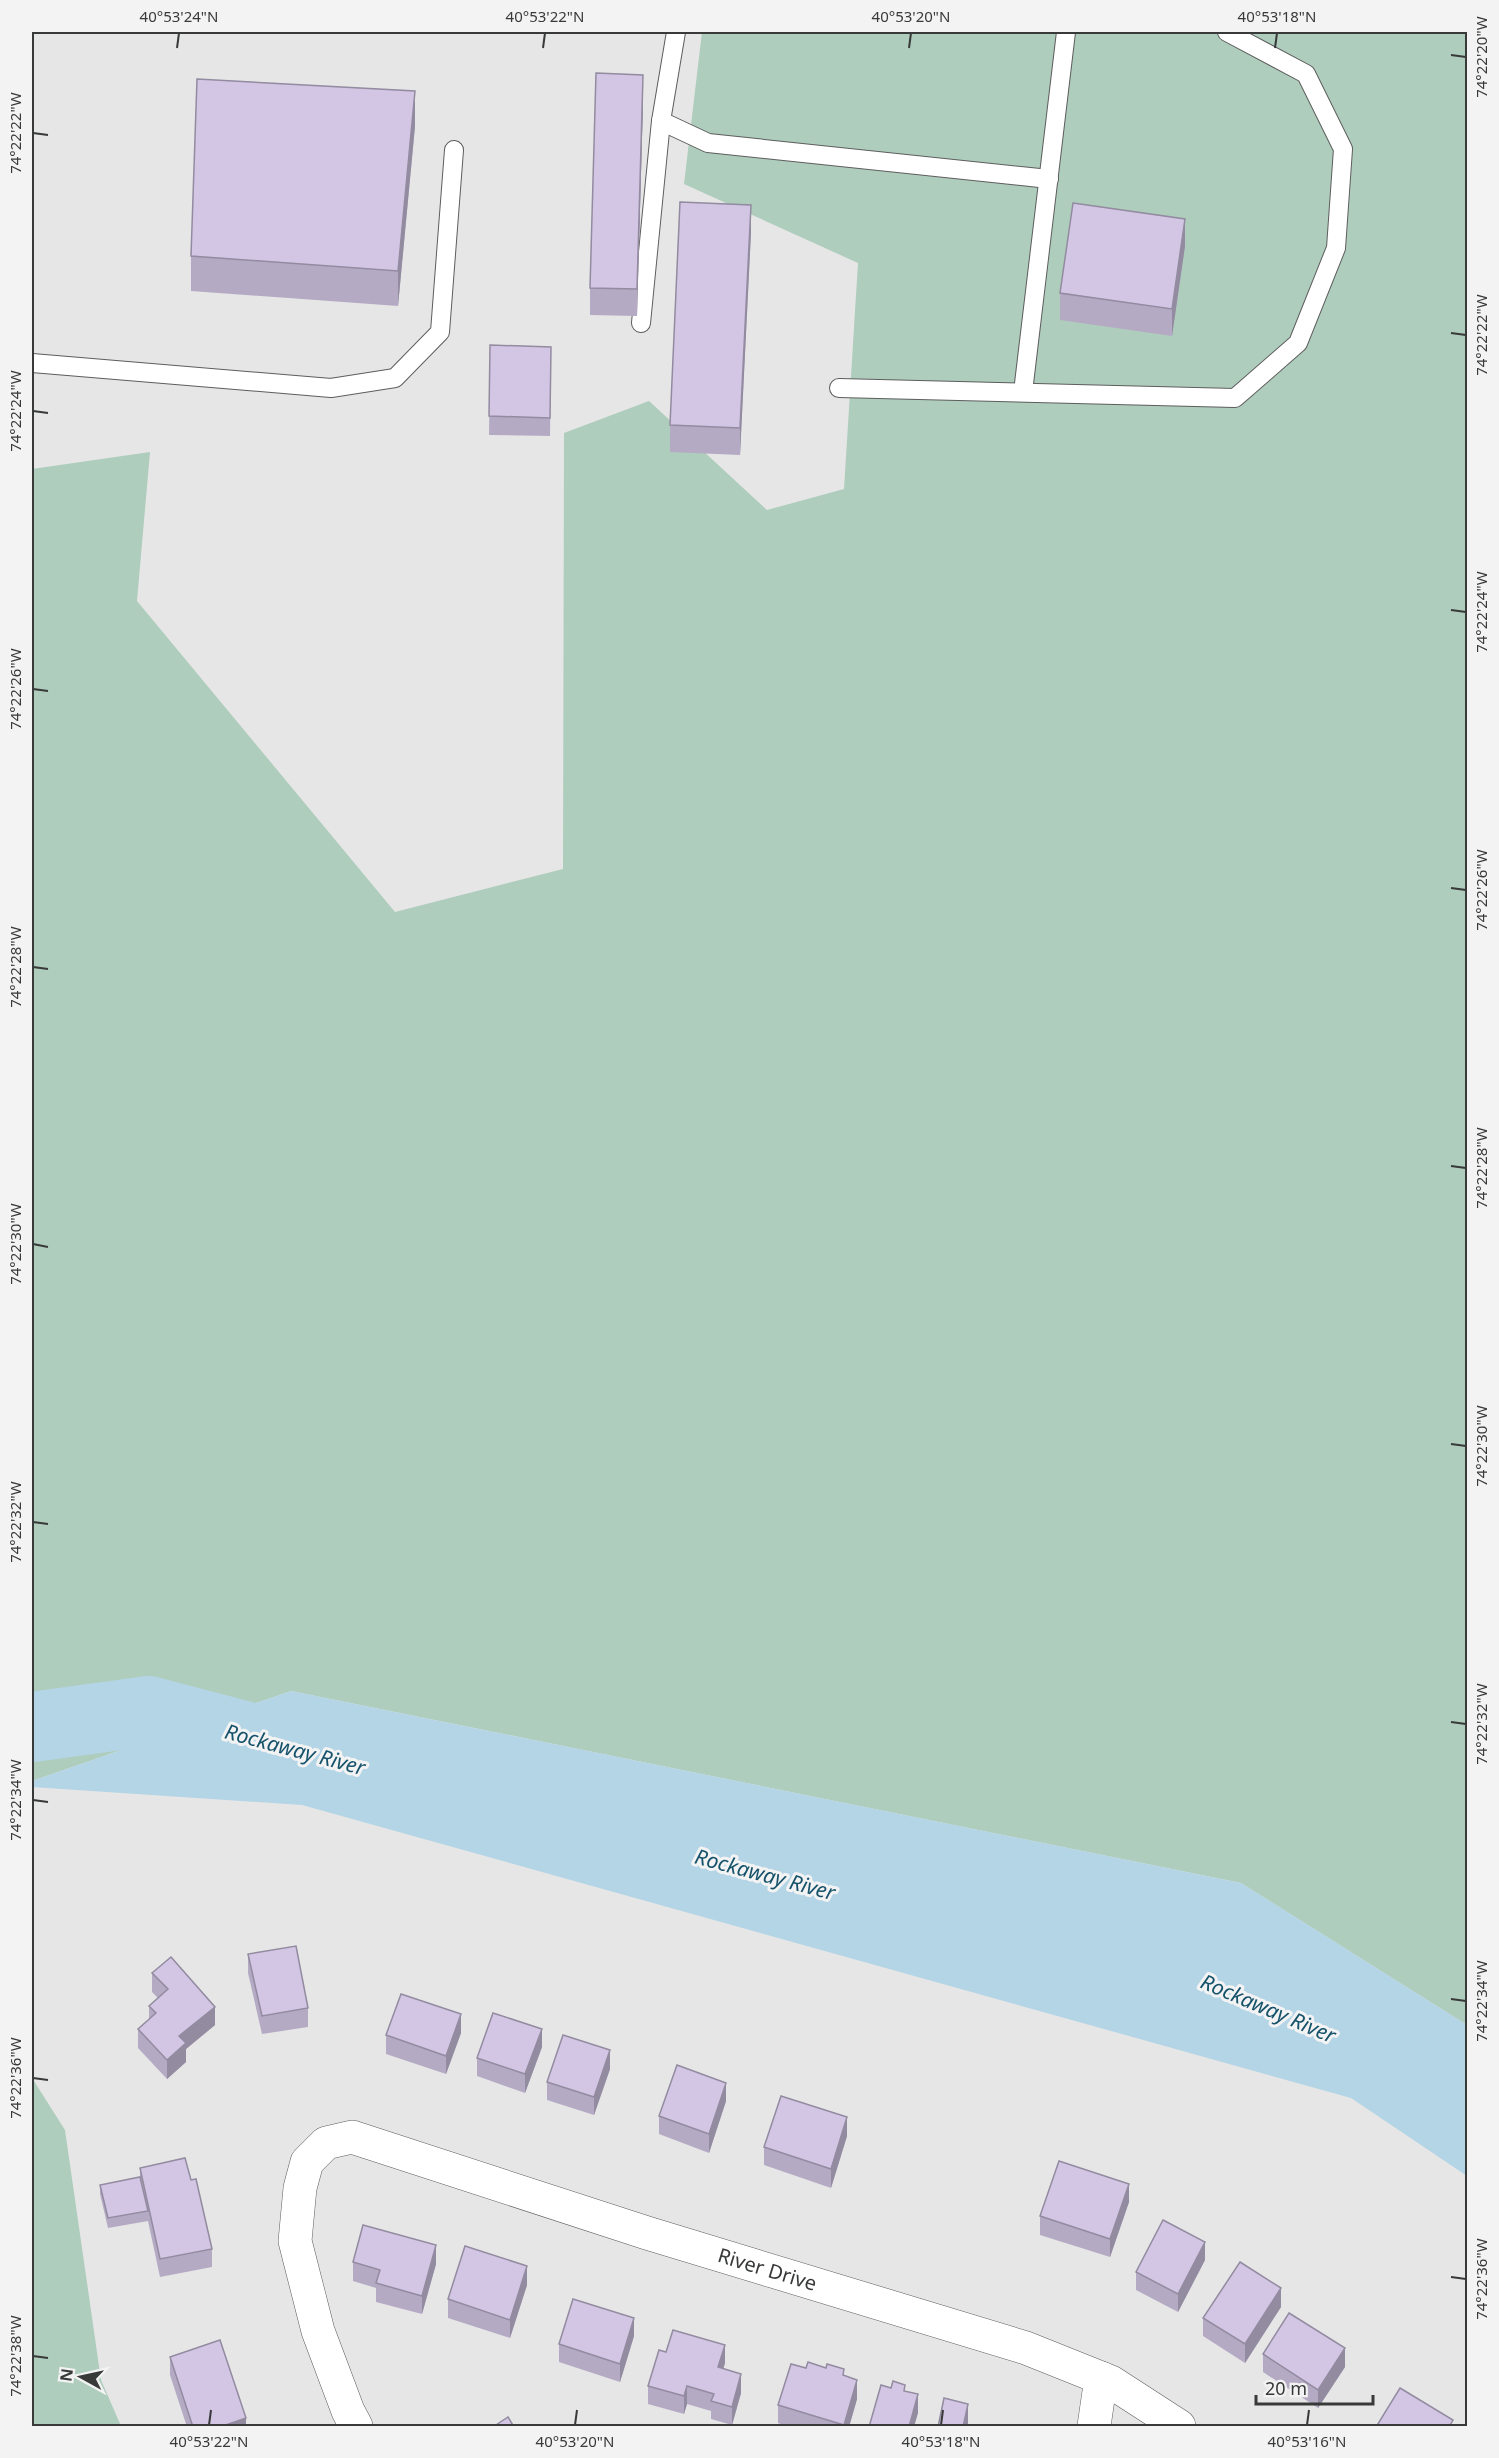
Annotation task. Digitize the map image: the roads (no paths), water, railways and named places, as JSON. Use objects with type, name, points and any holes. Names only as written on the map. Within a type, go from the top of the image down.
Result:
[{"type":"street","name":"River Drive","points":[[356,2427],[318,2331],[295,2241],[300,2188],[307,2162],[326,2143],[352,2137],[646,2233],[1026,2348],[1111,2382],[1179,2427]]},
{"type":"street","points":[[1094,2427],[1101,2378]]},
{"type":"lane","points":[[642,323],[661,121],[676,32]]},
{"type":"lane","points":[[1023,392],[1066,32]]},
{"type":"lane","points":[[839,388],[1234,398],[1298,343],[1336,248],[1343,149],[1306,74],[1227,32]]},
{"type":"lane","points":[[661,121],[708,143],[1049,179]]},
{"type":"lane","points":[[32,363],[331,388],[395,378],[440,332],[454,150]]},
{"type":"water","points":[[291,1691],[1241,1883],[1467,2025],[1467,2176],[1351,2098],[302,1805],[32,1787],[32,1781]]},
{"type":"waterway","name":"Rockaway River","points":[[32,1727],[149,1711],[289,1748]]}]
